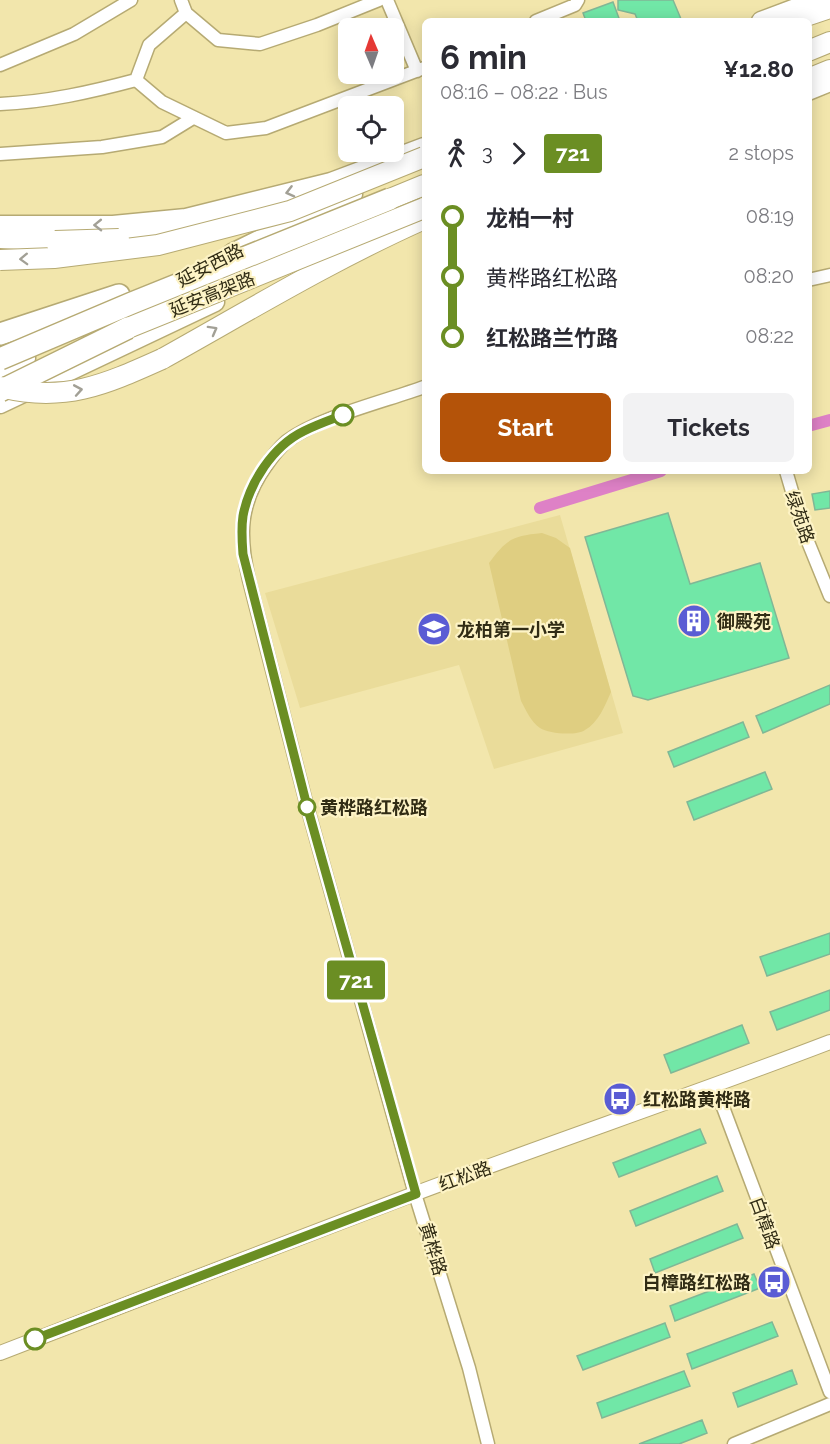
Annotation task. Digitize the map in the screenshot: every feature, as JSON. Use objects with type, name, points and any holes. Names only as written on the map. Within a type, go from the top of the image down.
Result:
[{"type":"highway","points":[[798,18],[830,8]]},
{"type":"highway","points":[[812,24],[830,17]]},
{"type":"highway","points":[[812,49],[830,42]]},
{"type":"highway","points":[[812,77],[830,70]]},
{"type":"highway","points":[[0,260],[54,258],[158,245],[290,211],[422,159]]},
{"type":"highway","name":"延安高架路","points":[[0,359],[422,186]]},
{"type":"highway","points":[[0,332],[119,295],[390,199]]},
{"type":"highway","name":"延安高架路","points":[[128,328],[422,209]]},
{"type":"highway","points":[[0,387],[25,393],[57,394],[91,388],[130,374],[162,359],[314,274],[422,220]]},
{"type":"highway","points":[[0,238],[55,241],[165,238],[225,228]]},
{"type":"highway","points":[[0,387],[128,328]]},
{"type":"main road","points":[[769,18],[817,0]]},
{"type":"main road","points":[[796,18],[830,3]]},
{"type":"main road","points":[[812,89],[830,82]]},
{"type":"main road","points":[[0,225],[113,225],[186,218],[331,182],[422,148]]},
{"type":"main road","name":"延安西路","points":[[0,371],[275,232],[363,190],[422,167]]},
{"type":"main road","points":[[331,182],[363,190]]},
{"type":"main road","points":[[0,244],[90,243],[193,230],[363,190]]},
{"type":"main road","points":[[275,232],[293,207]]},
{"type":"main road","name":"延安西路","points":[[0,404],[383,222],[422,213]]},
{"type":"street","points":[[0,65],[74,34],[131,0]]},
{"type":"street","points":[[181,0],[186,13],[218,40],[260,44],[317,25],[379,0]]},
{"type":"street","points":[[136,80],[162,102],[226,133],[266,128],[421,70],[387,0]]},
{"type":"street","points":[[543,18],[575,5],[578,0]]},
{"type":"street","points":[[136,80],[149,45],[186,13]]},
{"type":"street","points":[[0,105],[31,103],[82,94],[136,80]]},
{"type":"street","points":[[0,154],[102,147],[162,137],[193,118]]},
{"type":"street","points":[[812,279],[830,275]]},
{"type":"street","name":"黄桦路","points":[[422,388],[323,423],[286,442],[273,455],[249,495],[243,516],[242,536],[249,580],[307,806],[416,1194],[460,1337],[488,1444]]},
{"type":"street","name":"绿苑路","points":[[787,474],[804,532],[830,596]]},
{"type":"street","name":"红松路","points":[[0,1353],[416,1194],[830,1042]]},
{"type":"street","name":"白樟路","points":[[715,1086],[830,1392]]},
{"type":"street","points":[[734,1444],[830,1404]]},
{"type":"shaded area","name":"龙柏第一小学","points":[[560,515],[623,733],[494,769],[459,665],[300,708],[265,593]]},
{"type":"shaded area","points":[[542,533],[556,538],[570,548],[611,692],[601,714],[590,727],[581,732],[569,734],[540,728],[531,719],[521,701],[489,563],[511,540]]},
{"type":"building","points":[[618,0],[673,0],[681,18],[637,18],[635,14],[618,10]]},
{"type":"building","points":[[613,2],[619,18],[585,18],[583,13]]},
{"type":"building","points":[[830,491],[830,508],[815,510],[812,494]]},
{"type":"building","name":"御殿苑","points":[[668,513],[690,584],[760,563],[789,658],[648,700],[633,696],[585,537]]},
{"type":"building","points":[[830,685],[830,704],[763,733],[756,716]]},
{"type":"building","points":[[743,722],[749,737],[674,767],[668,752]]},
{"type":"building","points":[[765,772],[772,789],[694,820],[687,802]]},
{"type":"building","points":[[830,933],[830,954],[767,976],[760,957]]},
{"type":"building","points":[[830,990],[830,1010],[777,1030],[770,1012]]},
{"type":"building","points":[[742,1025],[749,1043],[671,1073],[664,1055]]},
{"type":"building","points":[[700,1129],[706,1143],[619,1177],[613,1163]]},
{"type":"building","points":[[717,1176],[723,1191],[636,1226],[630,1211]]},
{"type":"building","points":[[737,1224],[743,1238],[655,1273],[650,1259]]},
{"type":"building","points":[[754,1274],[760,1288],[675,1321],[670,1306]]},
{"type":"building","points":[[772,1322],[778,1336],[692,1369],[687,1354]]},
{"type":"building","points":[[665,1323],[670,1337],[583,1370],[577,1356]]},
{"type":"building","points":[[792,1370],[797,1384],[738,1407],[733,1393]]},
{"type":"building","points":[[684,1371],[690,1386],[602,1418],[597,1403]]},
{"type":"building","points":[[702,1420],[707,1433],[679,1444],[639,1444]]},
{"type":"waterway","points":[[812,425],[830,420]]},
{"type":"waterway","points":[[540,508],[651,474]]},
{"type":"bus line","name":"721","points":[[35,1339],[416,1194],[307,806],[243,554],[243,516],[249,495],[273,455],[286,442],[304,431],[343,415]]},
{"type":"place","name":"御殿苑","points":[[694,621]]},
{"type":"place","name":"龙柏第一小学","points":[[434,629]]},
{"type":"place","name":"黄桦路红松路","points":[[307,807]]},
{"type":"place","name":"红松路黄桦路","points":[[620,1099]]},
{"type":"place","name":"白樟路红松路","points":[[774,1282]]}]
